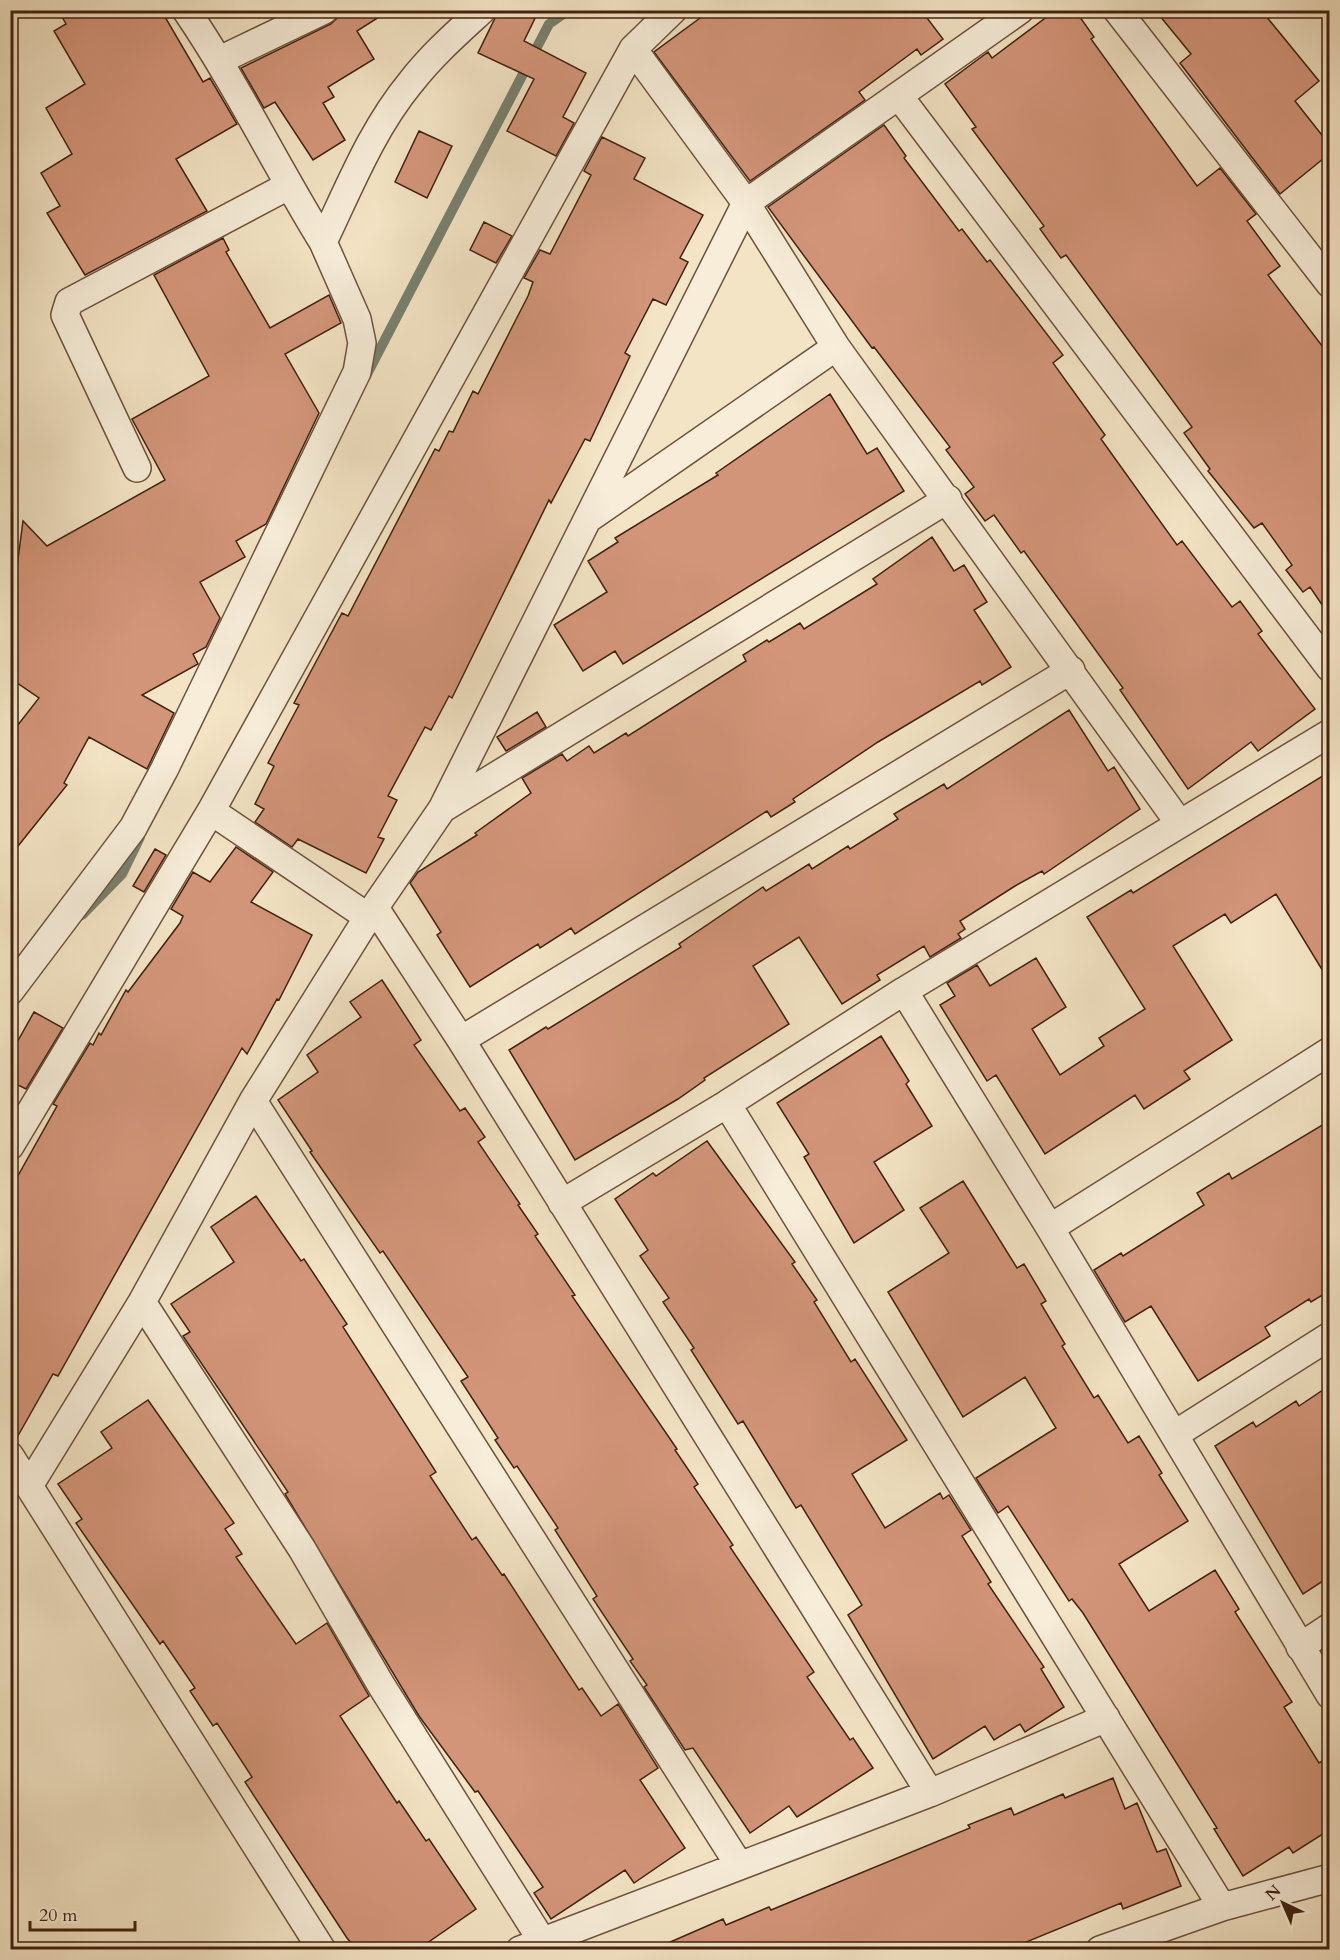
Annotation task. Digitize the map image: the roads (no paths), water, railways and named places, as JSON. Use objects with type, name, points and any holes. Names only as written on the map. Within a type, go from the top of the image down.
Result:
[{"type":"street","points":[[10,991],[133,828],[164,770],[357,372],[362,343],[357,319],[323,242],[288,186],[220,60],[186,10]]},
{"type":"street","points":[[220,60],[324,10]]},
{"type":"street","points":[[323,242],[380,126],[403,92],[434,55],[482,10]]},
{"type":"street","points":[[10,1146],[211,810],[633,49],[673,10]]},
{"type":"street","points":[[29,1486],[142,1302],[253,1101],[372,913],[442,809],[746,203],[1020,10]]},
{"type":"street","points":[[1117,10],[1329,284]]},
{"type":"street","points":[[633,49],[746,203],[836,347],[948,499],[1180,824]]},
{"type":"street","points":[[899,96],[1329,668]]},
{"type":"street","points":[[137,468],[65,315],[65,308],[69,302],[288,186]]},
{"type":"street","points":[[585,522],[836,347]]},
{"type":"street","points":[[442,809],[948,499]]},
{"type":"street","points":[[461,1040],[1071,670]]},
{"type":"street","points":[[561,1203],[727,1104],[904,991],[1329,733]]},
{"type":"street","points":[[211,810],[372,913],[461,1040],[930,1794]]},
{"type":"street","points":[[904,991],[1050,1228],[1329,1695]]},
{"type":"street","points":[[1050,1228],[1329,1051]]},
{"type":"street","points":[[253,1101],[740,1865]]},
{"type":"street","points":[[727,1104],[1222,1906]]},
{"type":"street","points":[[142,1302],[302,1549],[531,1945],[930,1794],[1106,1718]]},
{"type":"street","points":[[1174,1435],[1329,1335]]},
{"type":"street","points":[[10,1456],[322,1950]]},
{"type":"street","points":[[1299,1647],[1329,1628]]},
{"type":"street","points":[[1100,1950],[1222,1906],[1329,1878]]},
{"type":"waterway","points":[[366,376],[549,24],[569,10]]},
{"type":"waterway","points":[[82,915],[122,874],[140,837]]}]
